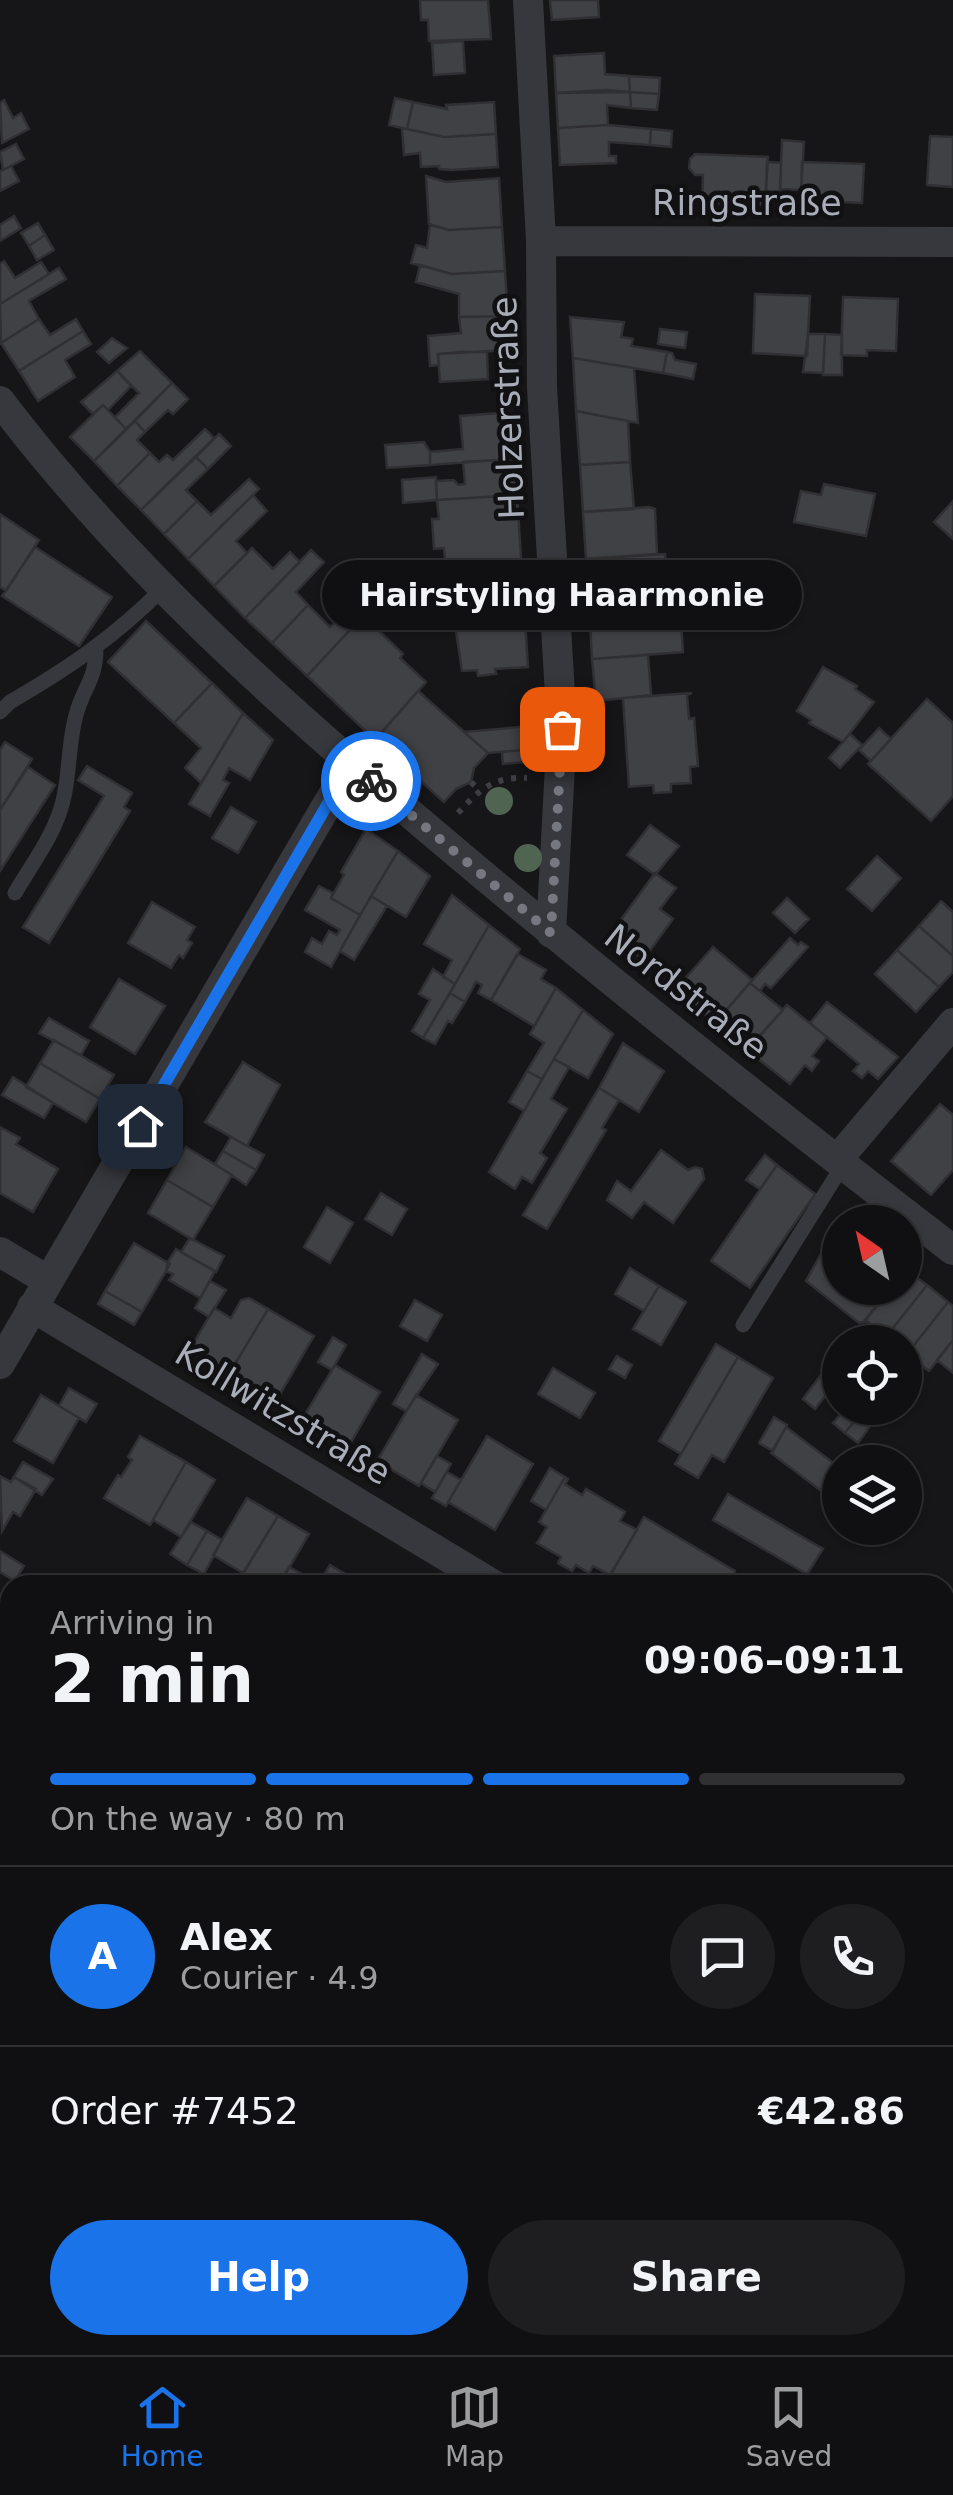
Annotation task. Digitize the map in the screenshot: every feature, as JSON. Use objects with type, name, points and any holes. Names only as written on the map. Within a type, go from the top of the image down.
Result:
[{"type":"street","name":"Holzerstraße","points":[[528,0],[541,240],[542,387],[562,729],[551,933]]},
{"type":"street","name":"Ringstraße","points":[[541,240],[953,242]]},
{"type":"street","name":"Nordstraße","points":[[0,401],[42,457],[162,589],[351,764],[551,933],[953,1250]]},
{"type":"street","points":[[0,1364],[351,764]]},
{"type":"street","points":[[840,1162],[953,1023]]},
{"type":"street","name":"Kollwitzstraße","points":[[0,1252],[39,1293],[478,1575]]},
{"type":"lane","points":[[0,712],[96,649],[162,589]]},
{"type":"lane","points":[[15,893],[62,806],[70,767],[71,732],[78,705],[96,670],[96,649]]},
{"type":"lane","points":[[743,1325],[840,1162]]},
{"type":"path","points":[[438,837],[479,790],[505,776],[560,780]]},
{"type":"path","points":[[470,782],[479,790]]},
{"type":"building","points":[[420,0],[488,0],[491,39],[429,41],[428,20],[421,20]]},
{"type":"building","points":[[550,0],[598,0],[599,17],[552,20]]},
{"type":"building","points":[[463,41],[465,73],[434,75],[432,43]]},
{"type":"building","points":[[604,53],[605,74],[629,76],[630,92],[556,93],[554,56]]},
{"type":"building","points":[[629,76],[660,78],[659,94],[630,92]]},
{"type":"building","points":[[630,92],[631,108],[607,105],[608,125],[558,128],[556,93]]},
{"type":"building","points":[[630,92],[659,94],[657,110],[631,108]]},
{"type":"building","points":[[395,98],[413,102],[407,129],[389,125]]},
{"type":"building","points":[[4,100],[13,118],[21,113],[29,129],[2,143],[0,103]]},
{"type":"building","points":[[413,102],[447,109],[446,105],[494,102],[496,134],[444,137],[407,129]]},
{"type":"building","points":[[608,125],[651,129],[650,145],[609,142],[609,156],[616,156],[616,163],[560,165],[558,128]]},
{"type":"building","points":[[402,128],[444,137],[496,134],[498,167],[421,167],[420,153],[404,155]]},
{"type":"building","points":[[651,129],[672,131],[671,147],[650,145]]},
{"type":"building","points":[[930,136],[953,137],[953,187],[927,185]]},
{"type":"building","points":[[782,140],[804,142],[801,190],[780,189]]},
{"type":"building","points":[[16,144],[24,159],[3,170],[0,152]]},
{"type":"building","points":[[695,154],[768,157],[765,205],[702,203],[703,175],[695,175],[689,168]]},
{"type":"building","points":[[767,162],[781,163],[780,195],[766,195]]},
{"type":"building","points":[[802,162],[864,164],[862,203],[801,200]]},
{"type":"building","points":[[11,166],[19,181],[0,191],[0,171]]},
{"type":"building","points":[[426,176],[446,182],[499,178],[502,227],[449,230],[429,224]]},
{"type":"building","points":[[14,216],[21,228],[0,241],[0,225]]},
{"type":"building","points":[[38,223],[45,235],[29,246],[21,233]]},
{"type":"building","points":[[430,225],[449,230],[502,227],[505,271],[452,274],[411,263],[416,245],[427,248]]},
{"type":"building","points":[[45,235],[54,250],[37,260],[29,246]]},
{"type":"building","points":[[4,261],[15,278],[41,262],[49,274],[0,304],[0,264]]},
{"type":"building","points":[[420,265],[452,274],[505,271],[508,316],[459,317],[459,294],[416,282]]},
{"type":"building","points":[[59,268],[66,279],[29,301],[39,319],[1,343],[0,304]]},
{"type":"building","points":[[755,294],[810,296],[807,356],[753,353]]},
{"type":"building","points":[[843,297],[898,299],[896,351],[867,350],[867,356],[841,355]]},
{"type":"building","points":[[508,316],[510,350],[438,354],[439,365],[430,366],[428,336],[461,333],[459,317]]},
{"type":"building","points":[[570,317],[624,322],[621,337],[633,339],[631,346],[667,352],[663,373],[573,358]]},
{"type":"building","points":[[39,319],[50,335],[76,319],[83,331],[19,371],[1,343]]},
{"type":"building","points":[[660,329],[687,332],[685,348],[658,344]]},
{"type":"building","points":[[83,331],[91,344],[65,360],[75,377],[38,401],[19,371]]},
{"type":"building","points":[[808,334],[825,334],[823,373],[803,372]]},
{"type":"building","points":[[825,334],[842,335],[842,375],[823,375]]},
{"type":"building","points":[[112,338],[127,348],[109,363],[97,352]]},
{"type":"building","points":[[140,351],[172,383],[126,429],[115,417],[139,393],[117,371]]},
{"type":"building","points":[[487,352],[488,379],[440,382],[438,354]]},
{"type":"building","points":[[667,352],[675,360],[696,364],[693,379],[663,373]]},
{"type":"building","points":[[573,358],[634,368],[638,423],[576,411]]},
{"type":"building","points":[[117,371],[131,386],[108,410],[103,405],[93,414],[81,402]]},
{"type":"building","points":[[172,383],[188,399],[173,414],[168,410],[145,432],[135,421]]},
{"type":"building","points":[[103,405],[126,429],[94,461],[70,437]]},
{"type":"building","points":[[576,411],[628,421],[630,462],[580,465]]},
{"type":"building","points":[[513,412],[515,459],[430,465],[430,452],[463,449],[460,416]]},
{"type":"building","points":[[135,421],[145,432],[137,440],[150,453],[117,486],[94,461]]},
{"type":"building","points":[[205,429],[214,438],[141,510],[117,486],[150,453],[159,462],[167,455],[173,460]]},
{"type":"building","points":[[219,434],[231,446],[208,469],[196,457]]},
{"type":"building","points":[[424,442],[430,452],[430,465],[387,468],[385,445]]},
{"type":"building","points":[[196,457],[208,469],[186,490],[197,501],[164,534],[141,510]]},
{"type":"building","points":[[515,459],[517,495],[437,500],[436,481],[465,484],[463,462]]},
{"type":"building","points":[[630,462],[634,509],[583,512],[580,465]]},
{"type":"building","points":[[436,477],[437,500],[403,503],[402,480]]},
{"type":"building","points":[[249,479],[259,489],[188,559],[164,534],[197,501],[211,515]]},
{"type":"building","points":[[824,484],[875,494],[866,536],[794,522],[801,491],[821,495]]},
{"type":"building","points":[[253,495],[267,511],[236,541],[247,553],[214,586],[188,559]]},
{"type":"building","points":[[517,495],[528,667],[495,669],[496,674],[478,676],[477,670],[462,671],[454,618],[443,619],[441,586],[447,586],[444,548],[434,549],[432,519],[439,519],[437,500]]},
{"type":"building","points":[[953,501],[953,539],[934,522]]},
{"type":"building","points":[[655,509],[657,554],[586,559],[583,512]]},
{"type":"building","points":[[0,514],[39,540],[6,591],[0,587]]},
{"type":"building","points":[[35,547],[112,597],[79,646],[2,596]]},
{"type":"building","points":[[252,548],[273,569],[290,552],[300,562],[245,618],[214,586]]},
{"type":"building","points":[[311,550],[324,562],[296,592],[308,605],[272,643],[245,618]]},
{"type":"building","points":[[665,554],[667,587],[645,589],[645,596],[588,600],[586,559]]},
{"type":"building","points":[[667,584],[704,589],[705,603],[669,605]]},
{"type":"building","points":[[362,594],[373,605],[307,676],[272,643],[308,605],[330,627]]},
{"type":"building","points":[[705,603],[706,619],[670,621],[669,605]]},
{"type":"building","points":[[367,612],[384,628],[380,632],[403,654],[400,658],[426,682],[375,740],[307,676]]},
{"type":"building","points":[[645,616],[646,623],[681,621],[683,652],[592,659],[590,620]]},
{"type":"building","points":[[146,621],[212,683],[174,723],[108,662]]},
{"type":"building","points":[[648,655],[651,695],[596,701],[592,659]]},
{"type":"building","points":[[823,667],[857,686],[855,689],[874,702],[843,742],[809,723],[811,720],[797,711]]},
{"type":"building","points":[[212,683],[243,713],[201,783],[185,768],[201,748],[174,723]]},
{"type":"building","points":[[418,691],[488,753],[474,768],[471,782],[456,789],[444,802],[375,740]]},
{"type":"building","points":[[692,693],[687,695],[689,719],[694,718],[698,766],[690,767],[691,783],[671,784],[671,792],[654,793],[653,785],[629,787],[623,698]]},
{"type":"building","points":[[927,699],[953,723],[953,796],[931,821],[868,764]]},
{"type":"building","points":[[243,713],[273,740],[250,780],[229,768],[223,780],[229,783],[210,816],[189,804]]},
{"type":"building","points":[[532,726],[534,749],[488,753],[464,732]]},
{"type":"building","points":[[879,728],[891,739],[871,761],[859,750]]},
{"type":"building","points":[[850,734],[862,745],[840,768],[829,758]]},
{"type":"building","points":[[5,742],[32,759],[0,810],[0,750]]},
{"type":"building","points":[[534,749],[534,761],[503,764],[502,752]]},
{"type":"building","points":[[87,766],[132,793],[124,807],[130,811],[49,943],[23,927],[104,796],[78,780]]},
{"type":"building","points":[[28,767],[55,785],[0,871],[0,810]]},
{"type":"building","points":[[231,807],[256,822],[238,853],[212,838]]},
{"type":"building","points":[[650,825],[679,846],[655,875],[627,855]]},
{"type":"building","points":[[366,829],[398,851],[360,915],[331,898]]},
{"type":"building","points":[[398,851],[430,876],[406,917],[371,896]]},
{"type":"building","points":[[877,856],[901,878],[872,911],[847,889]]},
{"type":"building","points":[[655,873],[676,888],[660,909],[673,919],[643,960],[612,932]]},
{"type":"building","points":[[319,886],[360,915],[331,967],[305,952],[312,938],[322,944],[329,931],[337,935],[340,930],[305,910]]},
{"type":"building","points":[[452,895],[489,925],[455,984],[443,977],[452,960],[424,944]]},
{"type":"building","points":[[371,896],[387,906],[354,960],[340,951]]},
{"type":"building","points":[[787,898],[809,919],[795,933],[773,913]]},
{"type":"building","points":[[941,901],[953,912],[953,956],[919,926]]},
{"type":"building","points":[[152,902],[195,927],[187,940],[192,943],[171,968],[128,943]]},
{"type":"building","points":[[489,925],[520,949],[491,1000],[478,993],[482,985],[476,982],[465,1002],[450,993]]},
{"type":"building","points":[[919,926],[953,956],[953,972],[939,987],[897,950]]},
{"type":"building","points":[[790,938],[808,947],[771,988],[765,984],[760,991],[750,983]]},
{"type":"building","points":[[713,947],[752,980],[715,1023],[675,990]]},
{"type":"building","points":[[897,950],[939,987],[916,1012],[875,974]]},
{"type":"building","points":[[518,954],[546,970],[541,979],[556,988],[534,1026],[491,1000]]},
{"type":"building","points":[[433,969],[455,984],[423,1038],[412,1031],[430,1000],[419,994]]},
{"type":"building","points":[[119,979],[165,1006],[135,1054],[90,1027]]},
{"type":"building","points":[[750,983],[783,1010],[747,1050],[715,1023]]},
{"type":"building","points":[[556,988],[583,1010],[542,1079],[527,1071],[544,1043],[530,1034]]},
{"type":"building","points":[[450,993],[465,1002],[435,1044],[423,1038]]},
{"type":"building","points":[[827,1002],[898,1057],[878,1079],[868,1071],[862,1078],[853,1071],[859,1064],[810,1023]]},
{"type":"building","points":[[787,1005],[827,1037],[812,1056],[819,1061],[812,1071],[805,1065],[790,1084],[747,1050]]},
{"type":"building","points":[[583,1010],[613,1034],[588,1078],[554,1059]]},
{"type":"building","points":[[49,1018],[89,1041],[81,1055],[39,1033]]},
{"type":"building","points":[[54,1040],[114,1075],[100,1099],[40,1063]]},
{"type":"building","points":[[623,1043],[664,1071],[639,1112],[599,1088]]},
{"type":"building","points":[[554,1059],[569,1067],[551,1099],[567,1109],[540,1153],[547,1158],[532,1183],[522,1177],[515,1189],[489,1172]]},
{"type":"building","points":[[243,1062],[280,1085],[247,1146],[205,1122]]},
{"type":"building","points":[[40,1063],[100,1099],[86,1122],[26,1087]]},
{"type":"building","points":[[527,1071],[542,1079],[524,1111],[509,1102]]},
{"type":"building","points":[[13,1077],[53,1103],[44,1118],[2,1095]]},
{"type":"building","points":[[599,1088],[619,1100],[602,1128],[606,1130],[547,1229],[523,1215]]},
{"type":"building","points":[[940,1104],[953,1115],[953,1170],[931,1195],[891,1161]]},
{"type":"building","points":[[0,1127],[20,1138],[16,1144],[58,1169],[33,1212],[0,1193]]},
{"type":"building","points":[[231,1137],[264,1155],[256,1170],[223,1151]]},
{"type":"building","points":[[186,1147],[232,1175],[213,1207],[167,1180]]},
{"type":"building","points":[[661,1150],[688,1170],[702,1169],[704,1179],[673,1223],[644,1202],[632,1218],[607,1200],[617,1181],[631,1191]]},
{"type":"building","points":[[223,1151],[256,1170],[246,1185],[215,1164]]},
{"type":"building","points":[[765,1155],[777,1165],[760,1189],[746,1180]]},
{"type":"building","points":[[777,1165],[815,1194],[750,1288],[711,1261]]},
{"type":"building","points":[[167,1180],[213,1207],[193,1240],[148,1213]]},
{"type":"building","points":[[381,1193],[407,1209],[392,1235],[365,1219]]},
{"type":"building","points":[[327,1207],[353,1223],[330,1263],[304,1247]]},
{"type":"building","points":[[190,1238],[224,1256],[216,1272],[181,1252]]},
{"type":"building","points":[[134,1243],[170,1264],[142,1312],[105,1291]]},
{"type":"building","points":[[176,1249],[215,1271],[200,1298],[169,1280],[173,1274],[166,1271],[168,1262]]},
{"type":"building","points":[[822,1252],[822,1294],[806,1281]]},
{"type":"building","points":[[630,1268],[659,1286],[644,1311],[615,1294]]},
{"type":"building","points":[[210,1281],[226,1290],[209,1317],[195,1308]]},
{"type":"building","points":[[927,1285],[948,1302],[922,1335],[922,1325],[895,1325],[911,1305],[922,1305],[922,1291]]},
{"type":"building","points":[[659,1286],[686,1302],[661,1345],[633,1329]]},
{"type":"building","points":[[105,1291],[142,1312],[134,1325],[98,1304]]},
{"type":"building","points":[[249,1298],[268,1309],[229,1374],[189,1351],[214,1308],[231,1318],[241,1300]]},
{"type":"building","points":[[415,1300],[442,1315],[427,1341],[400,1326]]},
{"type":"building","points":[[948,1302],[953,1306],[953,1340],[929,1371],[922,1366],[922,1335]]},
{"type":"building","points":[[836,1305],[878,1305],[859,1323]]},
{"type":"building","points":[[877,1305],[911,1305],[895,1325],[871,1325],[865,1320]]},
{"type":"building","points":[[268,1309],[314,1336],[276,1401],[229,1374]]},
{"type":"building","points":[[333,1337],[346,1345],[332,1370],[318,1362]]},
{"type":"building","points":[[953,1340],[953,1373],[937,1360]]},
{"type":"building","points":[[716,1344],[738,1357],[681,1454],[659,1441]]},
{"type":"building","points":[[422,1354],[438,1364],[406,1411],[393,1404]]},
{"type":"building","points":[[617,1356],[632,1365],[625,1378],[609,1369]]},
{"type":"building","points":[[738,1357],[773,1378],[724,1462],[712,1455],[698,1478],[675,1464]]},
{"type":"building","points":[[335,1365],[380,1392],[350,1444],[304,1416]]},
{"type":"building","points":[[553,1368],[595,1393],[580,1418],[538,1394]]},
{"type":"building","points":[[822,1376],[822,1400],[815,1409],[803,1399]]},
{"type":"building","points":[[69,1388],[97,1404],[86,1422],[59,1406]]},
{"type":"building","points":[[41,1395],[79,1418],[53,1463],[14,1441]]},
{"type":"building","points":[[416,1395],[458,1420],[419,1486],[377,1461]]},
{"type":"building","points":[[774,1417],[787,1425],[773,1451],[759,1443]]},
{"type":"building","points":[[835,1425],[851,1425],[845,1433]]},
{"type":"building","points":[[851,1425],[871,1425],[858,1443],[845,1433]]},
{"type":"building","points":[[786,1427],[822,1454],[822,1491],[771,1453]]},
{"type":"building","points":[[140,1436],[186,1462],[150,1525],[104,1498],[132,1460],[128,1457]]},
{"type":"building","points":[[487,1436],[533,1464],[495,1530],[448,1502]]},
{"type":"building","points":[[437,1456],[451,1464],[435,1492],[421,1483]]},
{"type":"building","points":[[23,1462],[53,1479],[42,1495],[14,1477]]},
{"type":"building","points":[[186,1462],[215,1480],[181,1537],[153,1520]]},
{"type":"building","points":[[550,1468],[565,1477],[546,1510],[531,1501]]},
{"type":"building","points":[[447,1472],[461,1480],[446,1506],[432,1498]]},
{"type":"building","points":[[0,1476],[11,1482],[14,1477],[36,1489],[20,1516],[13,1512],[2,1531]]},
{"type":"building","points":[[565,1477],[565,1484],[582,1495],[586,1489],[625,1512],[620,1521],[637,1530],[610,1575],[593,1566],[589,1573],[576,1565],[572,1571],[558,1563],[561,1557],[537,1543],[547,1527],[539,1522]]},
{"type":"building","points":[[728,1494],[823,1549],[807,1574],[713,1520]]},
{"type":"building","points":[[247,1498],[278,1516],[243,1573],[213,1555]]},
{"type":"building","points":[[278,1516],[309,1534],[285,1575],[243,1574]]},
{"type":"building","points":[[644,1517],[735,1571],[734,1575],[611,1575]]},
{"type":"building","points":[[191,1522],[207,1531],[187,1565],[170,1554]]},
{"type":"building","points":[[207,1531],[222,1540],[204,1574],[187,1565]]},
{"type":"building","points":[[0,1551],[24,1566],[19,1575],[0,1572]]},
{"type":"building","points":[[330,1565],[347,1575],[324,1575]]},
{"type":"building","points":[[289,1567],[304,1575],[285,1575]]},
{"type":"way so far","points":[[371,781],[551,933],[562,729]]},
{"type":"place","name":"Hairstyling Haarmonie","points":[[562,729]]},
{"type":"route","points":[[140,1126],[351,764],[371,781]]}]
